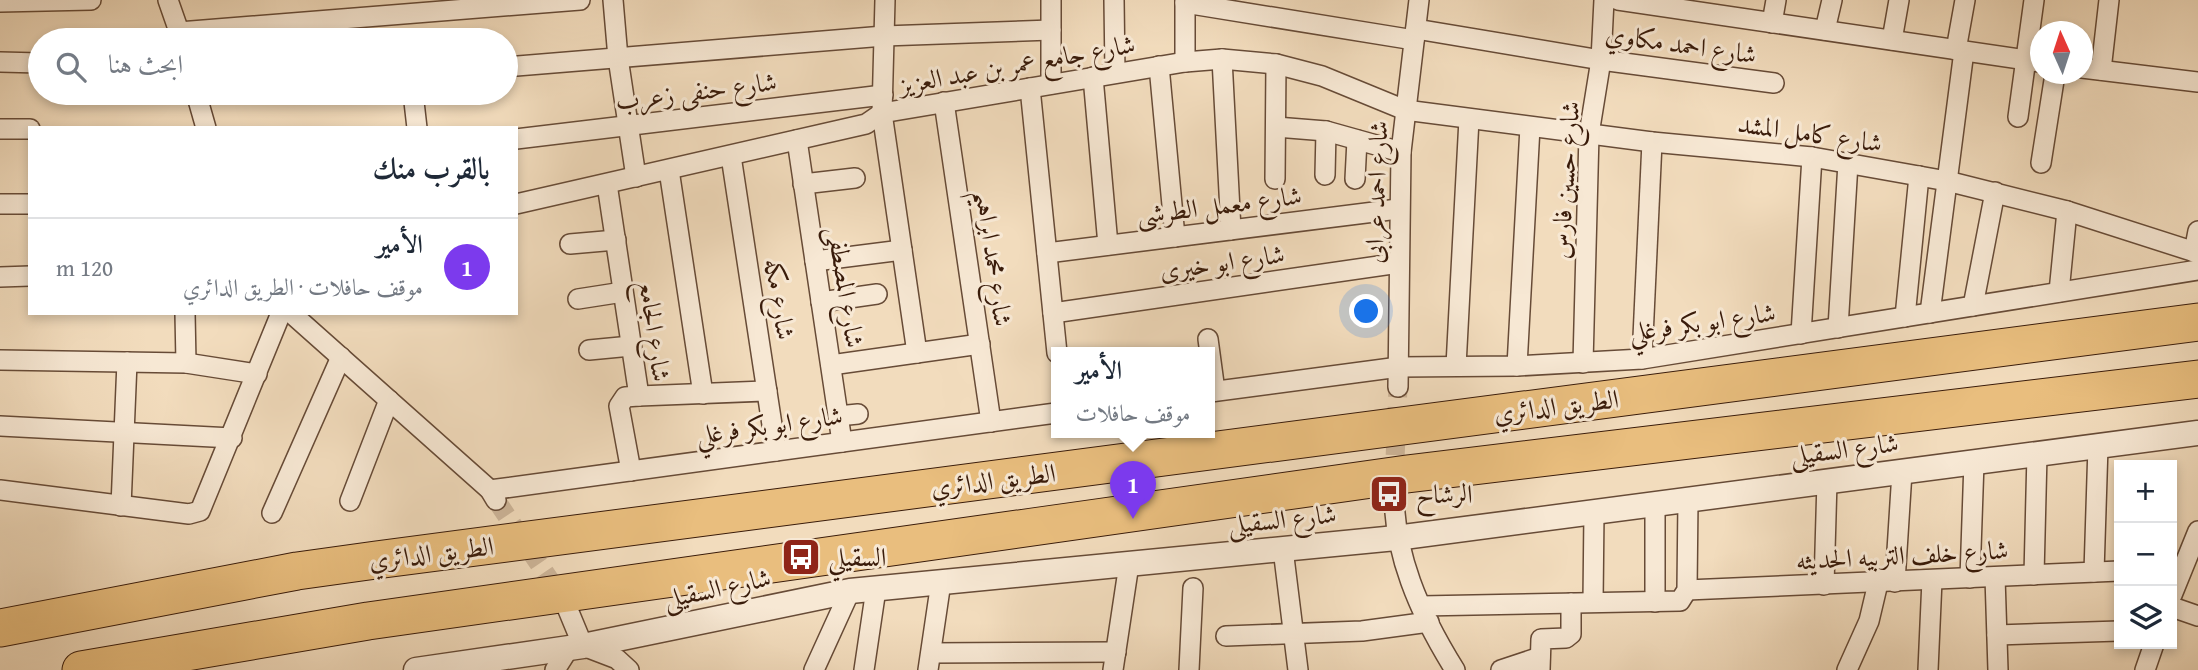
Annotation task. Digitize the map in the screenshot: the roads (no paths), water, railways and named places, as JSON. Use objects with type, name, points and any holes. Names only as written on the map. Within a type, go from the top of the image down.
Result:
[{"type":"highway","name":"الطريق الدائري","points":[[0,628],[18,619],[376,560],[2198,322]]},
{"type":"highway","name":"الطريق الدائري","points":[[80,670],[354,623],[1407,474],[2198,379]]},
{"type":"street","points":[[0,2],[90,0]]},
{"type":"street","points":[[168,0],[177,28]]},
{"type":"street","points":[[269,28],[580,0]]},
{"type":"street","points":[[614,0],[618,58],[636,177]]},
{"type":"street","points":[[885,0],[883,104],[917,353]]},
{"type":"street","points":[[1051,0],[1051,84]]},
{"type":"street","points":[[1114,0],[1115,73]]},
{"type":"street","name":"شارع احمد عرابى","points":[[1398,387],[1398,209],[1401,152],[1419,0]]},
{"type":"street","name":"شارع حسين فارس","points":[[1583,363],[1589,134],[1601,60],[1604,0]]},
{"type":"street","points":[[1618,0],[1712,7],[1772,23],[2030,61]]},
{"type":"street","points":[[1772,23],[1776,0]]},
{"type":"street","points":[[1825,30],[1832,0]]},
{"type":"street","points":[[1892,40],[1899,0]]},
{"type":"street","points":[[1930,313],[1947,181],[1965,0]]},
{"type":"street","points":[[2034,0],[2034,21]]},
{"type":"street","points":[[2093,65],[2109,0]]},
{"type":"street","points":[[1185,2],[1185,62]]},
{"type":"street","name":"شارع احمد مكاوي","points":[[1185,2],[1774,83]]},
{"type":"street","points":[[518,66],[884,36],[1051,30]]},
{"type":"street","points":[[1222,59],[1231,230]]},
{"type":"street","name":"شارع جامع عمر بن عبد العزيز","points":[[518,204],[866,124],[883,104],[944,102],[1185,62],[1222,59],[1276,64],[1322,76],[1405,110]]},
{"type":"street","points":[[0,62],[28,63]]},
{"type":"street","points":[[1275,179],[1276,64]]},
{"type":"street","points":[[1158,66],[1175,237]]},
{"type":"street","points":[[2093,69],[2198,82]]},
{"type":"street","points":[[2018,117],[2030,72]]},
{"type":"street","points":[[1093,77],[1108,245]]},
{"type":"street","points":[[2041,163],[2053,84]]},
{"type":"street","points":[[1030,88],[1056,347]]},
{"type":"street","name":"شارع محمد ابراهيم","points":[[944,102],[991,422]]},
{"type":"street","name":"شارع حنفى زعرب","points":[[518,139],[628,126],[883,104]]},
{"type":"street","points":[[200,105],[205,126]]},
{"type":"street","points":[[414,105],[417,126]]},
{"type":"street","name":"شارع كامل المشد","points":[[1405,110],[1652,142],[1812,156],[1947,181],[2067,211],[2197,258]]},
{"type":"street","points":[[1456,366],[1469,119]]},
{"type":"street","points":[[1276,127],[1326,131],[1401,152]]},
{"type":"street","points":[[1517,366],[1530,127]]},
{"type":"street","points":[[0,129],[28,130]]},
{"type":"street","points":[[1325,176],[1326,131]]},
{"type":"street","points":[[1355,179],[1357,139]]},
{"type":"street","name":"شارع المصطفى","points":[[797,140],[831,365],[848,415],[842,442]]},
{"type":"street","points":[[1642,359],[1652,142]]},
{"type":"street","name":"شارع مكه","points":[[732,156],[776,451]]},
{"type":"street","points":[[1801,334],[1812,156]]},
{"type":"street","points":[[1838,328],[1848,163]]},
{"type":"street","points":[[669,170],[702,394]]},
{"type":"street","points":[[1905,317],[1919,176]]},
{"type":"street","points":[[803,184],[855,178]]},
{"type":"street","name":"شارع الجامع","points":[[607,184],[639,396],[625,397],[619,406],[631,471]]},
{"type":"street","points":[[1973,306],[1994,192]]},
{"type":"street","points":[[0,204],[28,205]]},
{"type":"street","name":"شارع معمل الطرشى","points":[[1046,253],[1398,209]]},
{"type":"street","points":[[2059,292],[2067,211]]},
{"type":"street","points":[[2197,258],[2198,231]]},
{"type":"street","points":[[570,244],[616,240]]},
{"type":"street","points":[[815,261],[902,250]]},
{"type":"street","name":"شارع ابو بكر فرغلي","points":[[1215,392],[1399,367],[1517,366],[1642,359],[2059,292],[2197,258]]},
{"type":"street","name":"شارع ابو خيرى","points":[[1053,313],[1399,263]]},
{"type":"street","points":[[0,277],[28,276]]},
{"type":"street","points":[[578,299],[623,292]]},
{"type":"street","points":[[821,302],[877,294]]},
{"type":"street","points":[[185,315],[186,363]]},
{"type":"street","points":[[0,490],[189,514],[200,511],[280,315]]},
{"type":"street","points":[[293,315],[388,400],[350,501]]},
{"type":"street","points":[[1208,340],[1209,347]]},
{"type":"street","points":[[831,365],[980,344]]},
{"type":"street","points":[[589,350],[631,346]]},
{"type":"street","points":[[272,513],[341,357]]},
{"type":"street","points":[[0,360],[186,363],[257,374]]},
{"type":"street","points":[[121,506],[127,362]]},
{"type":"street","points":[[639,396],[767,391]]},
{"type":"street","name":"شارع ابو بكر فرغلي","points":[[388,400],[493,495],[631,471],[1051,414]]},
{"type":"street","points":[[0,426],[232,438]]},
{"type":"street","name":"شارع السقيلى","points":[[423,669],[576,647],[850,591],[1396,538],[2198,433]]},
{"type":"street","points":[[2094,572],[2098,446]]},
{"type":"street","points":[[2034,575],[2037,454]]},
{"type":"street","points":[[1970,578],[1973,462]]},
{"type":"street","points":[[1847,670],[1886,582],[1902,471]]},
{"type":"street","points":[[1824,585],[1827,481]]},
{"type":"street","points":[[1394,485],[1396,538],[1425,614],[1455,670]]},
{"type":"street","points":[[1687,590],[1689,500]]},
{"type":"street","points":[[1226,636],[1362,631],[1425,614],[1571,603],[1655,601],[1656,504]]},
{"type":"street","points":[[1593,602],[1594,512]]},
{"type":"street","points":[[2177,568],[2197,537]]},
{"type":"street","points":[[1283,549],[1298,670]]},
{"type":"street","points":[[941,582],[930,662],[1114,661],[1129,564]]},
{"type":"street","name":"شارع خلف التربيه الحديثه","points":[[1655,601],[1680,601],[1687,590],[2114,571]]},
{"type":"street","points":[[1995,577],[1998,670]]},
{"type":"street","points":[[1928,670],[1932,580]]},
{"type":"street","points":[[1189,670],[1193,588]]},
{"type":"street","points":[[864,670],[876,589]]},
{"type":"street","points":[[814,670],[850,591]]},
{"type":"street","points":[[1501,670],[1540,664],[1541,639],[1566,638],[1570,634],[1571,603]]},
{"type":"street","points":[[566,605],[576,647]]},
{"type":"street","points":[[2177,609],[2198,615]]},
{"type":"street","points":[[1997,635],[2114,631]]},
{"type":"street","points":[[576,647],[620,666]]},
{"type":"street","points":[[555,670],[576,647]]},
{"type":"street","points":[[2147,670],[2153,649]]},
{"type":"tunnel","points":[[1394,484],[1398,387]]},
{"type":"tunnel","points":[[496,500],[562,598]]},
{"type":"place","name":"الرشاح","points":[[1389,494]]},
{"type":"place","name":"الأمير","points":[[1133,519]]},
{"type":"place","name":"السقيلي","points":[[801,557]]}]
